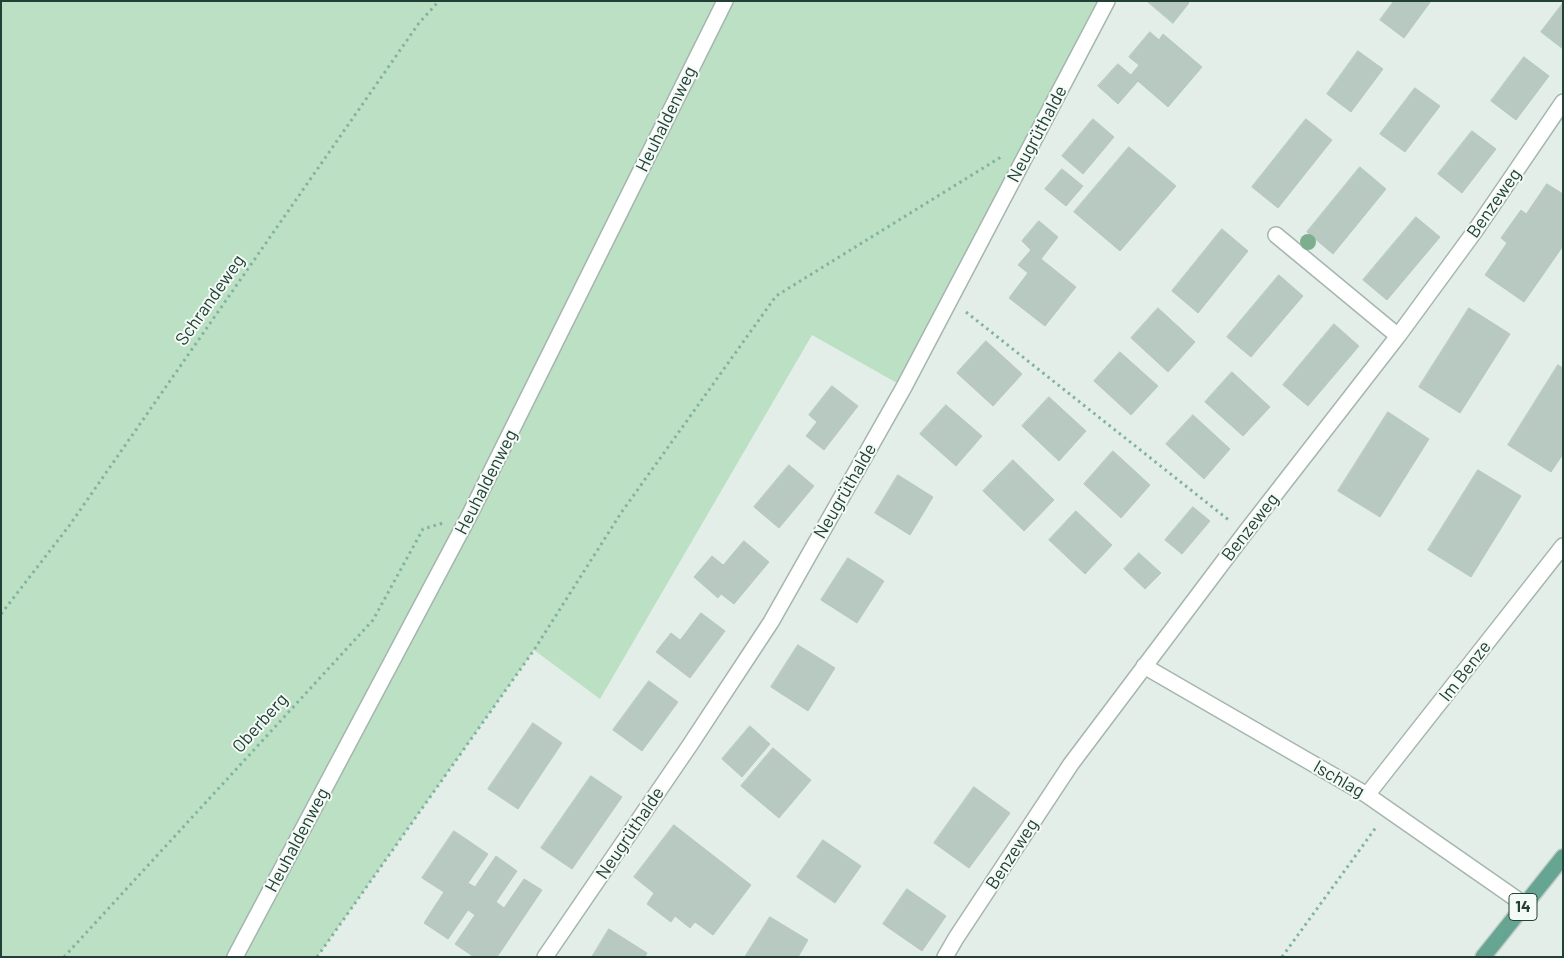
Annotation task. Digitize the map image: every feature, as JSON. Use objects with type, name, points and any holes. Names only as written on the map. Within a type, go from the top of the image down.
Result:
[{"type":"main road","name":"14","points":[[1483,957],[1563,857]]},
{"type":"street","name":"Heuhaldenweg","points":[[235,957],[469,516],[725,1]]},
{"type":"street","name":"Neugrüthalde","points":[[545,957],[690,745],[771,622],[904,387],[1107,1]]},
{"type":"street","name":"Benzeweg","points":[[946,957],[956,938],[1071,764],[1245,533],[1398,336],[1475,231],[1563,102]]},
{"type":"street","points":[[1276,235],[1398,336]]},
{"type":"street","name":"Im Benze","points":[[1367,795],[1563,546]]},
{"type":"street","name":"Ischlag","points":[[1144,666],[1367,795],[1525,905]]},
{"type":"path","name":"Schrandeweg","points":[[1,614],[69,526],[419,23],[439,1]]},
{"type":"path","points":[[317,957],[534,650],[621,513],[776,296],[1002,157]]},
{"type":"path","points":[[950,300],[1245,533]]},
{"type":"path","name":"Oberberg","points":[[64,957],[373,620],[423,529],[469,516]]},
{"type":"path","points":[[1282,957],[1389,809]]},
{"type":"green space","points":[[1,1],[1107,1],[904,387],[812,335],[600,699],[534,650],[317,957],[1,957]]},
{"type":"building","points":[[1147,1],[1187,1],[1189,3],[1173,23]]},
{"type":"building","points":[[1394,1],[1431,1],[1404,38],[1380,20]]},
{"type":"building","points":[[1563,3],[1563,49],[1541,32]]},
{"type":"building","points":[[1150,32],[1159,40],[1163,34],[1202,67],[1168,107],[1131,75],[1139,65],[1129,57]]},
{"type":"building","points":[[1358,51],[1383,69],[1351,112],[1327,94]]},
{"type":"building","points":[[1524,57],[1549,76],[1516,120],[1491,101]]},
{"type":"building","points":[[1118,64],[1138,81],[1118,104],[1098,86]]},
{"type":"building","points":[[1415,88],[1440,106],[1405,152],[1380,134]]},
{"type":"building","points":[[1093,119],[1114,137],[1083,174],[1062,156]]},
{"type":"building","points":[[1306,119],[1332,140],[1278,208],[1252,187]]},
{"type":"building","points":[[1472,131],[1496,149],[1462,193],[1438,174]]},
{"type":"building","points":[[1129,147],[1176,186],[1120,251],[1074,212]]},
{"type":"building","points":[[1360,167],[1386,189],[1333,254],[1307,232]]},
{"type":"building","points":[[1062,169],[1083,186],[1066,206],[1045,189]]},
{"type":"building","points":[[1547,184],[1563,194],[1563,246],[1524,302],[1485,275],[1507,243],[1501,238],[1521,210],[1526,214]]},
{"type":"building","points":[[1416,217],[1440,237],[1387,300],[1363,280]]},
{"type":"building","points":[[1039,221],[1058,237],[1041,259],[1076,287],[1045,326],[1009,298],[1028,273],[1018,265],[1031,250],[1022,241]]},
{"type":"building","points":[[1222,229],[1248,251],[1198,313],[1172,291]]},
{"type":"building","points":[[1279,275],[1303,296],[1251,357],[1227,337]]},
{"type":"building","points":[[1158,308],[1195,342],[1168,372],[1131,338]]},
{"type":"building","points":[[1469,308],[1510,334],[1460,413],[1419,387]]},
{"type":"building","points":[[1334,324],[1359,346],[1308,406],[1283,385]]},
{"type":"building","points":[[986,341],[1022,374],[993,406],[957,373]]},
{"type":"building","points":[[1120,352],[1158,386],[1131,415],[1094,381]]},
{"type":"building","points":[[1558,365],[1563,368],[1563,454],[1551,472],[1508,445]]},
{"type":"building","points":[[1232,372],[1270,407],[1243,436],[1205,402]]},
{"type":"building","points":[[832,386],[858,406],[824,450],[806,436],[817,422],[809,415]]},
{"type":"building","points":[[1049,397],[1086,431],[1059,461],[1022,426]]},
{"type":"building","points":[[946,405],[982,436],[956,466],[920,434]]},
{"type":"building","points":[[1388,412],[1429,439],[1380,517],[1338,491]]},
{"type":"building","points":[[1193,415],[1230,449],[1204,479],[1166,444]]},
{"type":"building","points":[[1113,451],[1150,485],[1121,518],[1084,484]]},
{"type":"building","points":[[1013,460],[1054,500],[1024,531],[983,491]]},
{"type":"building","points":[[789,465],[814,486],[779,528],[754,507]]},
{"type":"building","points":[[1478,470],[1521,496],[1471,577],[1428,550]]},
{"type":"building","points":[[898,475],[933,497],[910,535],[875,513]]},
{"type":"building","points":[[1193,507],[1210,521],[1182,554],[1165,540]]},
{"type":"building","points":[[1076,511],[1112,545],[1085,574],[1049,540]]},
{"type":"building","points":[[744,541],[769,562],[734,604],[721,594],[718,598],[694,577],[712,556],[723,565]]},
{"type":"building","points":[[1139,553],[1161,573],[1145,589],[1124,569]]},
{"type":"building","points":[[848,558],[884,581],[857,623],[821,600]]},
{"type":"building","points":[[701,613],[725,631],[690,678],[656,652],[671,633],[680,640]]},
{"type":"building","points":[[798,645],[835,668],[808,711],[771,687]]},
{"type":"building","points":[[649,681],[678,702],[642,751],[613,730]]},
{"type":"building","points":[[533,723],[562,743],[518,809],[488,789]]},
{"type":"building","points":[[750,726],[770,744],[742,777],[722,759]]},
{"type":"building","points":[[773,748],[811,780],[779,818],[741,786]]},
{"type":"building","points":[[591,776],[622,797],[572,869],[541,848]]},
{"type":"building","points":[[974,787],[1010,813],[969,868],[934,843]]},
{"type":"building","points":[[674,825],[751,885],[713,935],[695,922],[690,928],[675,916],[671,922],[647,904],[654,893],[634,877]]},
{"type":"building","points":[[454,831],[488,854],[468,883],[475,887],[496,856],[517,871],[496,902],[504,908],[524,879],[542,890],[497,957],[474,957],[455,944],[475,915],[468,910],[448,939],[424,923],[444,892],[422,878]]},
{"type":"building","points":[[823,840],[861,866],[835,903],[797,877]]},
{"type":"building","points":[[907,889],[946,916],[922,951],[883,924]]},
{"type":"building","points":[[770,917],[808,940],[798,957],[745,957]]},
{"type":"building","points":[[609,929],[647,953],[645,957],[592,957]]}]
